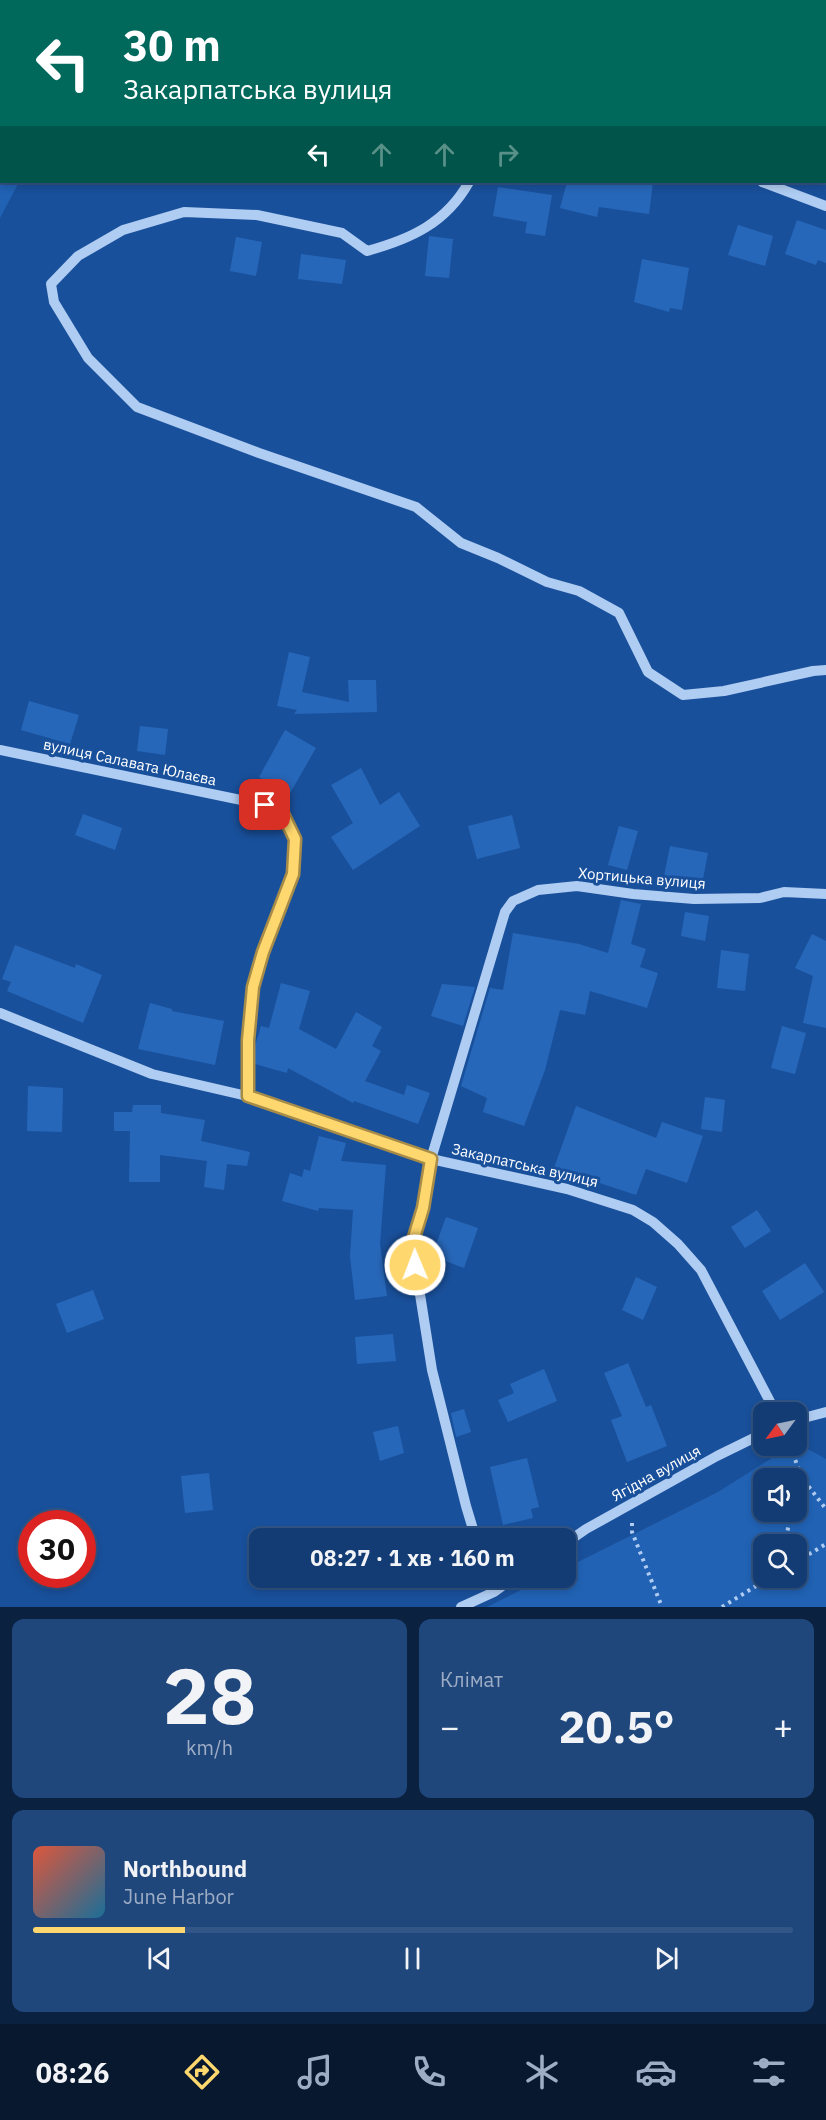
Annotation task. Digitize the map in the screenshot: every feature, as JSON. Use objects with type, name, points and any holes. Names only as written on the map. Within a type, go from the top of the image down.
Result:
[{"type":"street","points":[[468,183],[460,197],[438,221],[397,243],[367,251],[342,233],[268,217],[184,212],[123,230],[78,256],[51,284],[54,302],[88,358],[137,407],[258,453],[416,507],[461,543],[547,582],[579,591],[619,613],[648,672],[683,696],[724,691],[826,670]]},
{"type":"street","points":[[765,183],[826,206]]},
{"type":"street","name":"вулиця Салавата Юлаєва","points":[[0,750],[265,805],[283,814],[295,839],[293,874],[263,952],[253,987],[248,1040],[248,1096]]},
{"type":"street","name":"Хортицька вулиця","points":[[473,1528],[432,1370],[412,1244],[423,1208],[431,1159],[505,912],[513,902],[538,890],[577,886],[694,899],[760,898],[784,892],[826,894]]},
{"type":"street","name":"Закарпатська вулиця","points":[[0,1013],[152,1074],[248,1096],[431,1159],[567,1189],[633,1210],[653,1222],[678,1244],[701,1270],[770,1402]]},
{"type":"street","points":[[807,1417],[826,1412]]},
{"type":"street","name":"Ягідна вулиця","points":[[576,1536],[717,1456],[753,1438]]},
{"type":"street","points":[[493,1588],[494,1592]]},
{"type":"street","points":[[461,1607],[499,1588]]},
{"type":"path","points":[[807,1484],[826,1509]]},
{"type":"path","points":[[633,1504],[632,1532],[662,1607]]},
{"type":"path","points":[[807,1556],[826,1545]]},
{"type":"path","points":[[722,1607],[753,1588]]},
{"type":"shaded area","points":[[0,183],[18,183],[0,218]]},
{"type":"shaded area","points":[[807,1449],[826,1459],[826,1607],[487,1607],[525,1588],[576,1588],[576,1563],[718,1492],[753,1470],[753,1522],[807,1522],[807,1468],[756,1468],[775,1456],[807,1456]]},
{"type":"building","points":[[567,183],[653,183],[649,214],[599,207],[597,217],[560,208]]},
{"type":"building","points":[[498,187],[552,195],[545,236],[525,233],[527,222],[493,216]]},
{"type":"building","points":[[797,220],[826,230],[826,263],[818,260],[816,265],[785,254]]},
{"type":"building","points":[[738,225],[773,236],[765,266],[728,255]]},
{"type":"building","points":[[429,236],[453,239],[449,278],[425,276]]},
{"type":"building","points":[[236,237],[262,242],[256,276],[230,271]]},
{"type":"building","points":[[301,254],[346,260],[342,284],[298,279]]},
{"type":"building","points":[[642,259],[689,268],[682,310],[670,308],[669,312],[634,302]]},
{"type":"building","points":[[289,652],[310,657],[302,692],[349,702],[348,680],[376,680],[377,712],[294,714],[297,710],[277,706]]},
{"type":"building","points":[[29,701],[79,715],[70,744],[21,730]]},
{"type":"building","points":[[140,726],[168,729],[165,755],[137,751]]},
{"type":"building","points":[[285,730],[316,748],[289,795],[259,777]]},
{"type":"building","points":[[361,768],[380,805],[399,792],[420,826],[353,870],[331,837],[353,823],[331,785]]},
{"type":"building","points":[[83,814],[122,828],[115,850],[75,835]]},
{"type":"building","points":[[512,815],[520,848],[477,859],[468,826]]},
{"type":"building","points":[[619,826],[638,831],[627,870],[608,865]]},
{"type":"building","points":[[670,846],[708,853],[702,884],[664,876]]},
{"type":"building","points":[[621,900],[641,904],[631,944],[646,949],[640,967],[658,973],[647,1008],[590,991],[585,1015],[560,1010],[545,1070],[524,1126],[483,1112],[487,1098],[461,1086],[490,988],[503,990],[513,933],[579,944],[608,953]]},
{"type":"building","points":[[685,912],[709,916],[705,941],[681,936]]},
{"type":"building","points":[[812,934],[826,941],[826,1028],[803,1023],[813,976],[795,968]]},
{"type":"building","points":[[15,945],[75,968],[76,964],[102,975],[83,1023],[7,991],[11,982],[2,979]]},
{"type":"building","points":[[721,950],[749,954],[745,991],[717,988]]},
{"type":"building","points":[[281,983],[310,991],[299,1029],[336,1049],[356,1012],[382,1027],[372,1046],[381,1051],[365,1081],[404,1095],[407,1085],[430,1093],[418,1124],[354,1101],[353,1103],[288,1068],[287,1073],[255,1064],[255,1046],[261,1026],[269,1028]]},
{"type":"building","points":[[442,984],[475,987],[463,1026],[431,1016]]},
{"type":"building","points":[[150,1003],[172,1009],[172,1011],[224,1021],[215,1065],[138,1049]]},
{"type":"building","points":[[782,1026],[806,1033],[795,1074],[771,1068]]},
{"type":"building","points":[[28,1086],[63,1088],[62,1132],[27,1131]]},
{"type":"building","points":[[705,1097],[725,1100],[722,1132],[701,1129]]},
{"type":"building","points":[[133,1105],[161,1105],[161,1113],[205,1120],[201,1141],[250,1152],[247,1166],[227,1164],[224,1190],[204,1187],[207,1161],[160,1155],[160,1182],[129,1182],[130,1131],[114,1131],[114,1112],[132,1112]]},
{"type":"building","points":[[576,1106],[656,1138],[662,1122],[703,1136],[687,1183],[646,1169],[636,1195],[554,1168]]},
{"type":"building","points":[[319,1136],[346,1143],[341,1161],[386,1165],[380,1244],[387,1296],[355,1300],[350,1256],[353,1210],[319,1208],[318,1211],[282,1201],[290,1173],[302,1177],[304,1169],[310,1171]]},
{"type":"building","points":[[757,1210],[771,1231],[745,1248],[731,1227]]},
{"type":"building","points":[[446,1217],[478,1228],[464,1268],[432,1256]]},
{"type":"building","points":[[805,1263],[824,1292],[780,1320],[762,1291]]},
{"type":"building","points":[[636,1277],[657,1287],[643,1320],[622,1310]]},
{"type":"building","points":[[93,1290],[104,1319],[67,1333],[56,1304]]},
{"type":"building","points":[[393,1334],[396,1361],[357,1364],[355,1337]]},
{"type":"building","points":[[628,1363],[646,1407],[651,1405],[667,1446],[627,1462],[611,1420],[622,1416],[604,1373]]},
{"type":"building","points":[[544,1369],[557,1401],[508,1422],[498,1400],[514,1393],[510,1384]]},
{"type":"building","points":[[464,1409],[471,1432],[456,1437],[451,1413]]},
{"type":"building","points":[[398,1426],[404,1453],[380,1461],[373,1432]]},
{"type":"building","points":[[527,1458],[539,1507],[531,1509],[533,1518],[503,1525],[490,1467]]},
{"type":"building","points":[[209,1473],[213,1510],[185,1513],[181,1476]]},
{"type":"route","points":[[265,805],[283,814],[295,839],[293,874],[263,952],[253,987],[248,1040],[248,1096],[431,1159],[423,1208],[412,1244],[415,1265]]}]
